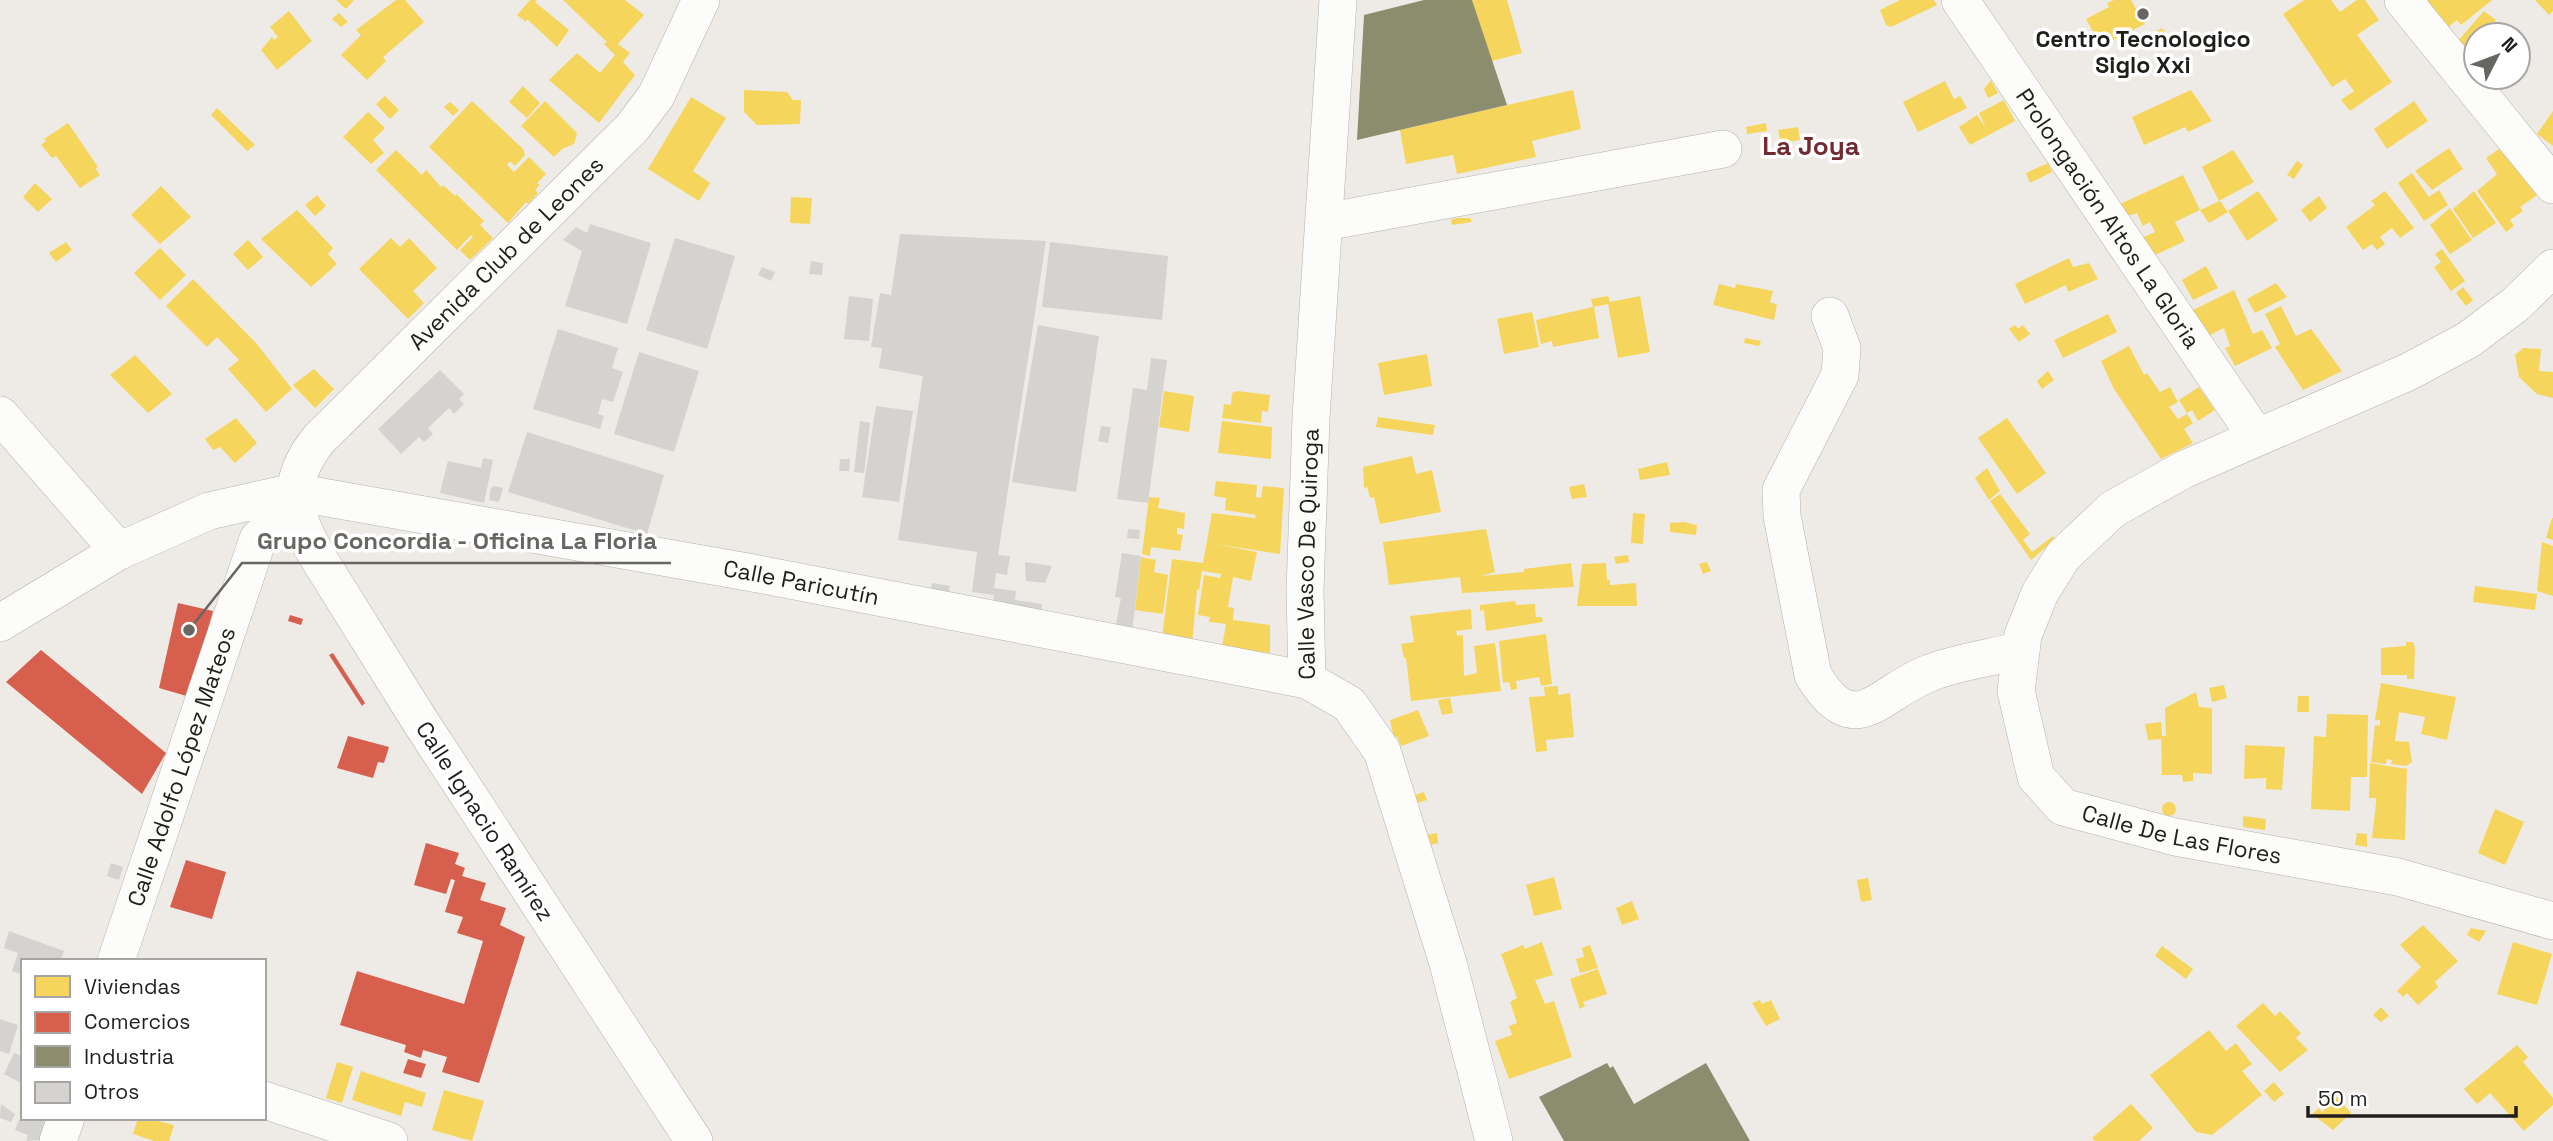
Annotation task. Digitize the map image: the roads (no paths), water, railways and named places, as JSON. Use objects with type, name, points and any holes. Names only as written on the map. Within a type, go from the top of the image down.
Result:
[{"type":"street","name":"Avenida Club de Leones","points":[[295,502],[298,471],[319,439],[632,128],[656,96],[701,0]]},
{"type":"street","name":"Calle Vasco De Quiroga","points":[[1338,0],[1311,418],[1305,591],[1307,680],[1349,704],[1382,751],[1448,963],[1494,1141]]},
{"type":"street","name":"Prolongación Altos La Gloria","points":[[1960,0],[2256,436]]},
{"type":"street","points":[[2403,0],[2553,185]]},
{"type":"street","points":[[1325,222],[1723,149]]},
{"type":"street","name":"Calle De Las Flores","points":[[2553,268],[2516,304],[2468,340],[2408,372],[2256,436],[2113,509],[2063,555],[2040,593],[2022,635],[2016,691],[2024,737],[2036,777],[2063,807],[2175,837],[2398,877],[2553,921]]},
{"type":"street","points":[[1830,316],[1842,348],[1840,375],[1781,490],[1782,516],[1812,675],[1826,698],[1847,710],[1874,706],[1927,674],[2021,650]]},
{"type":"street","points":[[0,415],[118,551]]},
{"type":"street","points":[[0,623],[118,551],[209,511],[295,502]]},
{"type":"street","name":"Calle Paricutín","points":[[295,502],[753,573],[1307,680]]},
{"type":"street","name":"Calle Adolfo López Mateos","points":[[117,959],[258,539],[295,502]]},
{"type":"street","name":"Calle Ignacio Ramírez","points":[[295,502],[306,538],[420,722],[694,1141]]},
{"type":"street","points":[[266,1101],[389,1141]]},
{"type":"street","points":[[58,1141],[65,1120]]},
{"type":"place","name":"Centro Tecnologico Siglo Xxi","points":[[2143,14]]},
{"type":"place","name":"Grupo Concordia - Oficina La Floria","points":[[189,630]]},
{"type":"district","name":"La Joya","points":[[1811,146]]}]
